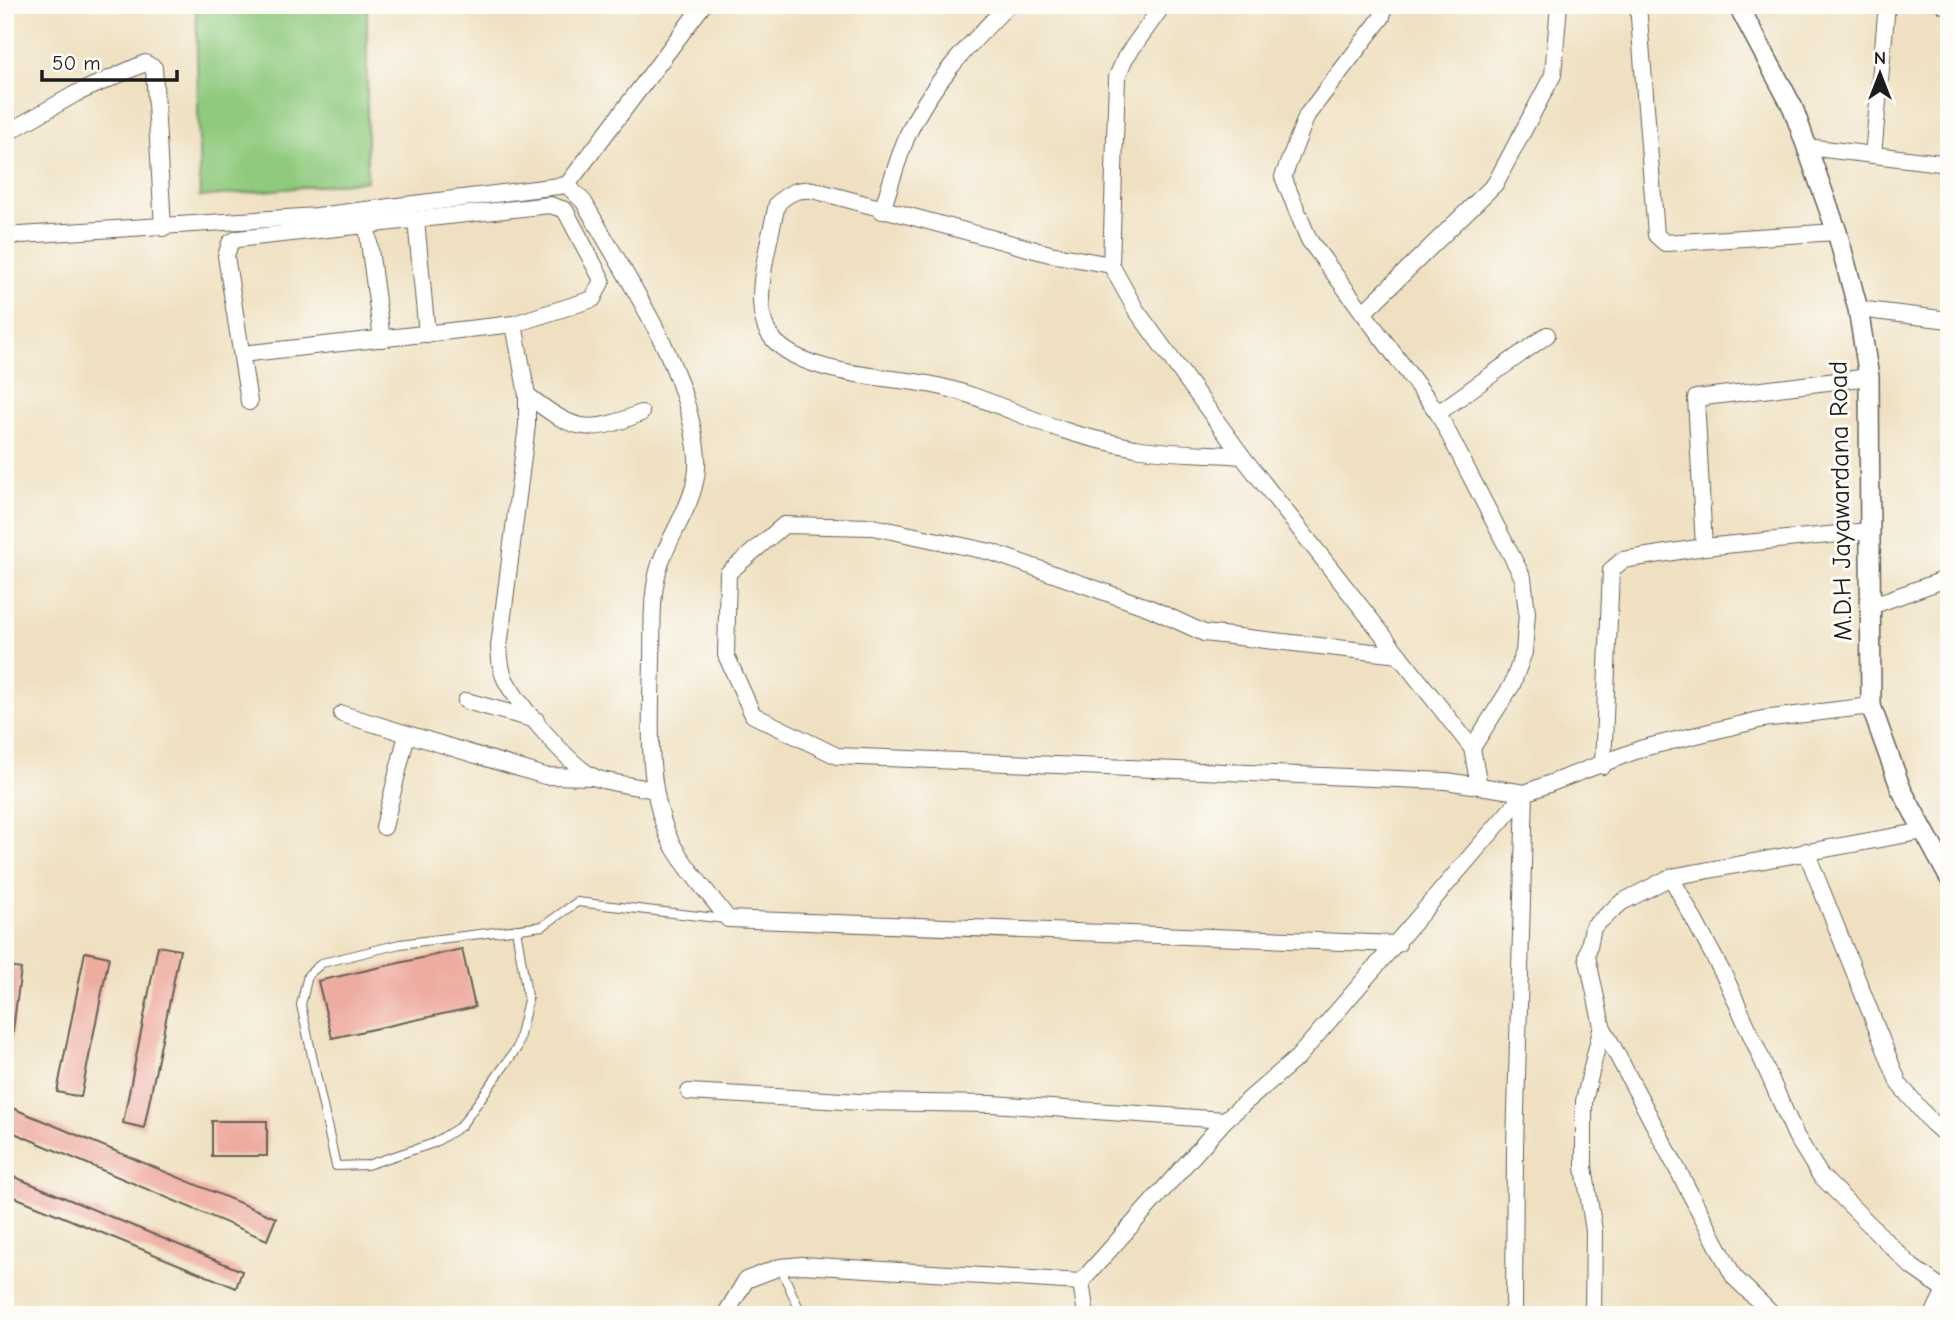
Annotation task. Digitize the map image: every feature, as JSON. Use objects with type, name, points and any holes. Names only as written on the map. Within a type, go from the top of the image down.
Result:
[{"type":"street","points":[[5,236],[163,228],[317,216],[567,185],[703,5]]},
{"type":"street","points":[[882,211],[908,134],[925,103],[958,57],[1008,5]]},
{"type":"street","points":[[1163,5],[1125,58],[1117,77],[1111,265],[1136,310],[1242,456],[1472,748],[1479,786]]},
{"type":"street","points":[[1384,5],[1382,17],[1307,115],[1283,177],[1309,240],[1438,413],[1523,578],[1527,613],[1524,652],[1512,685],[1472,748]]},
{"type":"street","points":[[1363,313],[1495,184],[1553,75],[1559,5]]},
{"type":"street","points":[[1638,5],[1656,234],[1665,243],[1837,232]]},
{"type":"street","name":"M.D.H Jayawardana Road","points":[[1738,5],[1793,108],[1837,232],[1858,309],[1869,377],[1868,607],[1871,706],[1901,789],[1949,877]]},
{"type":"street","points":[[1873,155],[1887,5]]},
{"type":"street","points":[[5,134],[75,94],[145,63],[154,68],[163,228]]},
{"type":"street","points":[[1807,147],[1949,164]]},
{"type":"street","points":[[567,185],[584,202],[667,351],[682,386],[697,458],[690,503],[661,562],[653,596],[650,730],[654,790],[669,840],[728,919],[1398,944]]},
{"type":"street","points":[[1111,265],[1050,254],[882,211],[813,190],[788,193],[777,204],[760,299],[763,322],[771,337],[788,353],[823,367],[936,385],[972,395],[1064,431],[1138,448],[1242,456]]},
{"type":"street","points":[[242,354],[513,324],[593,299],[599,292],[602,280],[599,268],[565,210],[559,206],[541,205],[367,227],[237,239],[230,243],[226,256],[249,402]]},
{"type":"street","points":[[416,220],[427,334]]},
{"type":"street","points":[[367,227],[382,339]]},
{"type":"street","points":[[1858,309],[1949,320]]},
{"type":"street","points":[[513,324],[527,395],[527,425],[499,647],[500,666],[507,682],[536,720],[578,765],[594,777]]},
{"type":"street","points":[[1438,413],[1547,335]]},
{"type":"street","points":[[1704,547],[1696,398],[1869,377]]},
{"type":"street","points":[[527,395],[559,419],[576,426],[592,428],[614,424],[640,413]]},
{"type":"street","points":[[1399,656],[1204,633],[1150,608],[991,552],[873,527],[784,525],[728,573],[726,656],[753,715],[836,756],[1446,780],[1525,793],[1603,766],[1643,748],[1763,719],[1871,706]]},
{"type":"street","points":[[1603,766],[1611,570],[1623,560],[1704,547],[1869,531]]},
{"type":"street","points":[[1868,607],[1949,578]]},
{"type":"street","points":[[466,701],[536,720]]},
{"type":"street","points":[[342,714],[545,775],[594,777],[654,790]]},
{"type":"street","points":[[384,827],[407,734]]},
{"type":"street","points":[[1081,1282],[1225,1120],[1298,1056],[1398,944],[1525,793]]},
{"type":"street","points":[[1509,1315],[1514,1307],[1515,1147],[1525,793]]},
{"type":"street","points":[[1773,1315],[1734,1277],[1602,1026],[1587,956],[1593,927],[1622,902],[1671,877],[1924,831]]},
{"type":"street","points":[[1806,851],[1899,1084],[1932,1123],[1949,1138]]},
{"type":"street","points":[[1671,877],[1727,981],[1796,1136],[1819,1175],[1912,1267],[1947,1286],[1933,1315]]},
{"type":"street","points":[[1593,1315],[1594,1231],[1584,1167],[1584,1101],[1602,1026]]},
{"type":"street","points":[[689,1092],[860,1102],[992,1104],[1225,1120]]},
{"type":"street","points":[[725,1315],[746,1280],[780,1267],[802,1265],[1081,1282]]},
{"type":"street","points":[[1081,1282],[1086,1315]]},
{"type":"lane","points":[[516,929],[528,1000],[517,1048],[461,1126],[434,1143],[368,1165],[336,1166],[301,1005],[308,975],[322,963],[400,944],[516,929],[543,926],[577,902],[728,919]]},
{"type":"lane","points":[[780,1267],[802,1315]]},
{"type":"green space","points":[[196,5],[367,5],[367,181],[200,197]]},
{"type":"building","points":[[158,946],[180,950],[144,1128],[123,1123]]},
{"type":"building","points":[[462,949],[475,1007],[332,1038],[318,981]]},
{"type":"building","points":[[85,952],[109,957],[81,1097],[57,1092]]},
{"type":"building","points":[[5,966],[21,969],[7,1075],[5,1075]]},
{"type":"building","points":[[5,1105],[276,1218],[267,1240],[5,1129]]},
{"type":"building","points":[[212,1121],[267,1121],[267,1156],[212,1156]]},
{"type":"building","points":[[5,1173],[242,1271],[236,1288],[5,1193]]}]
